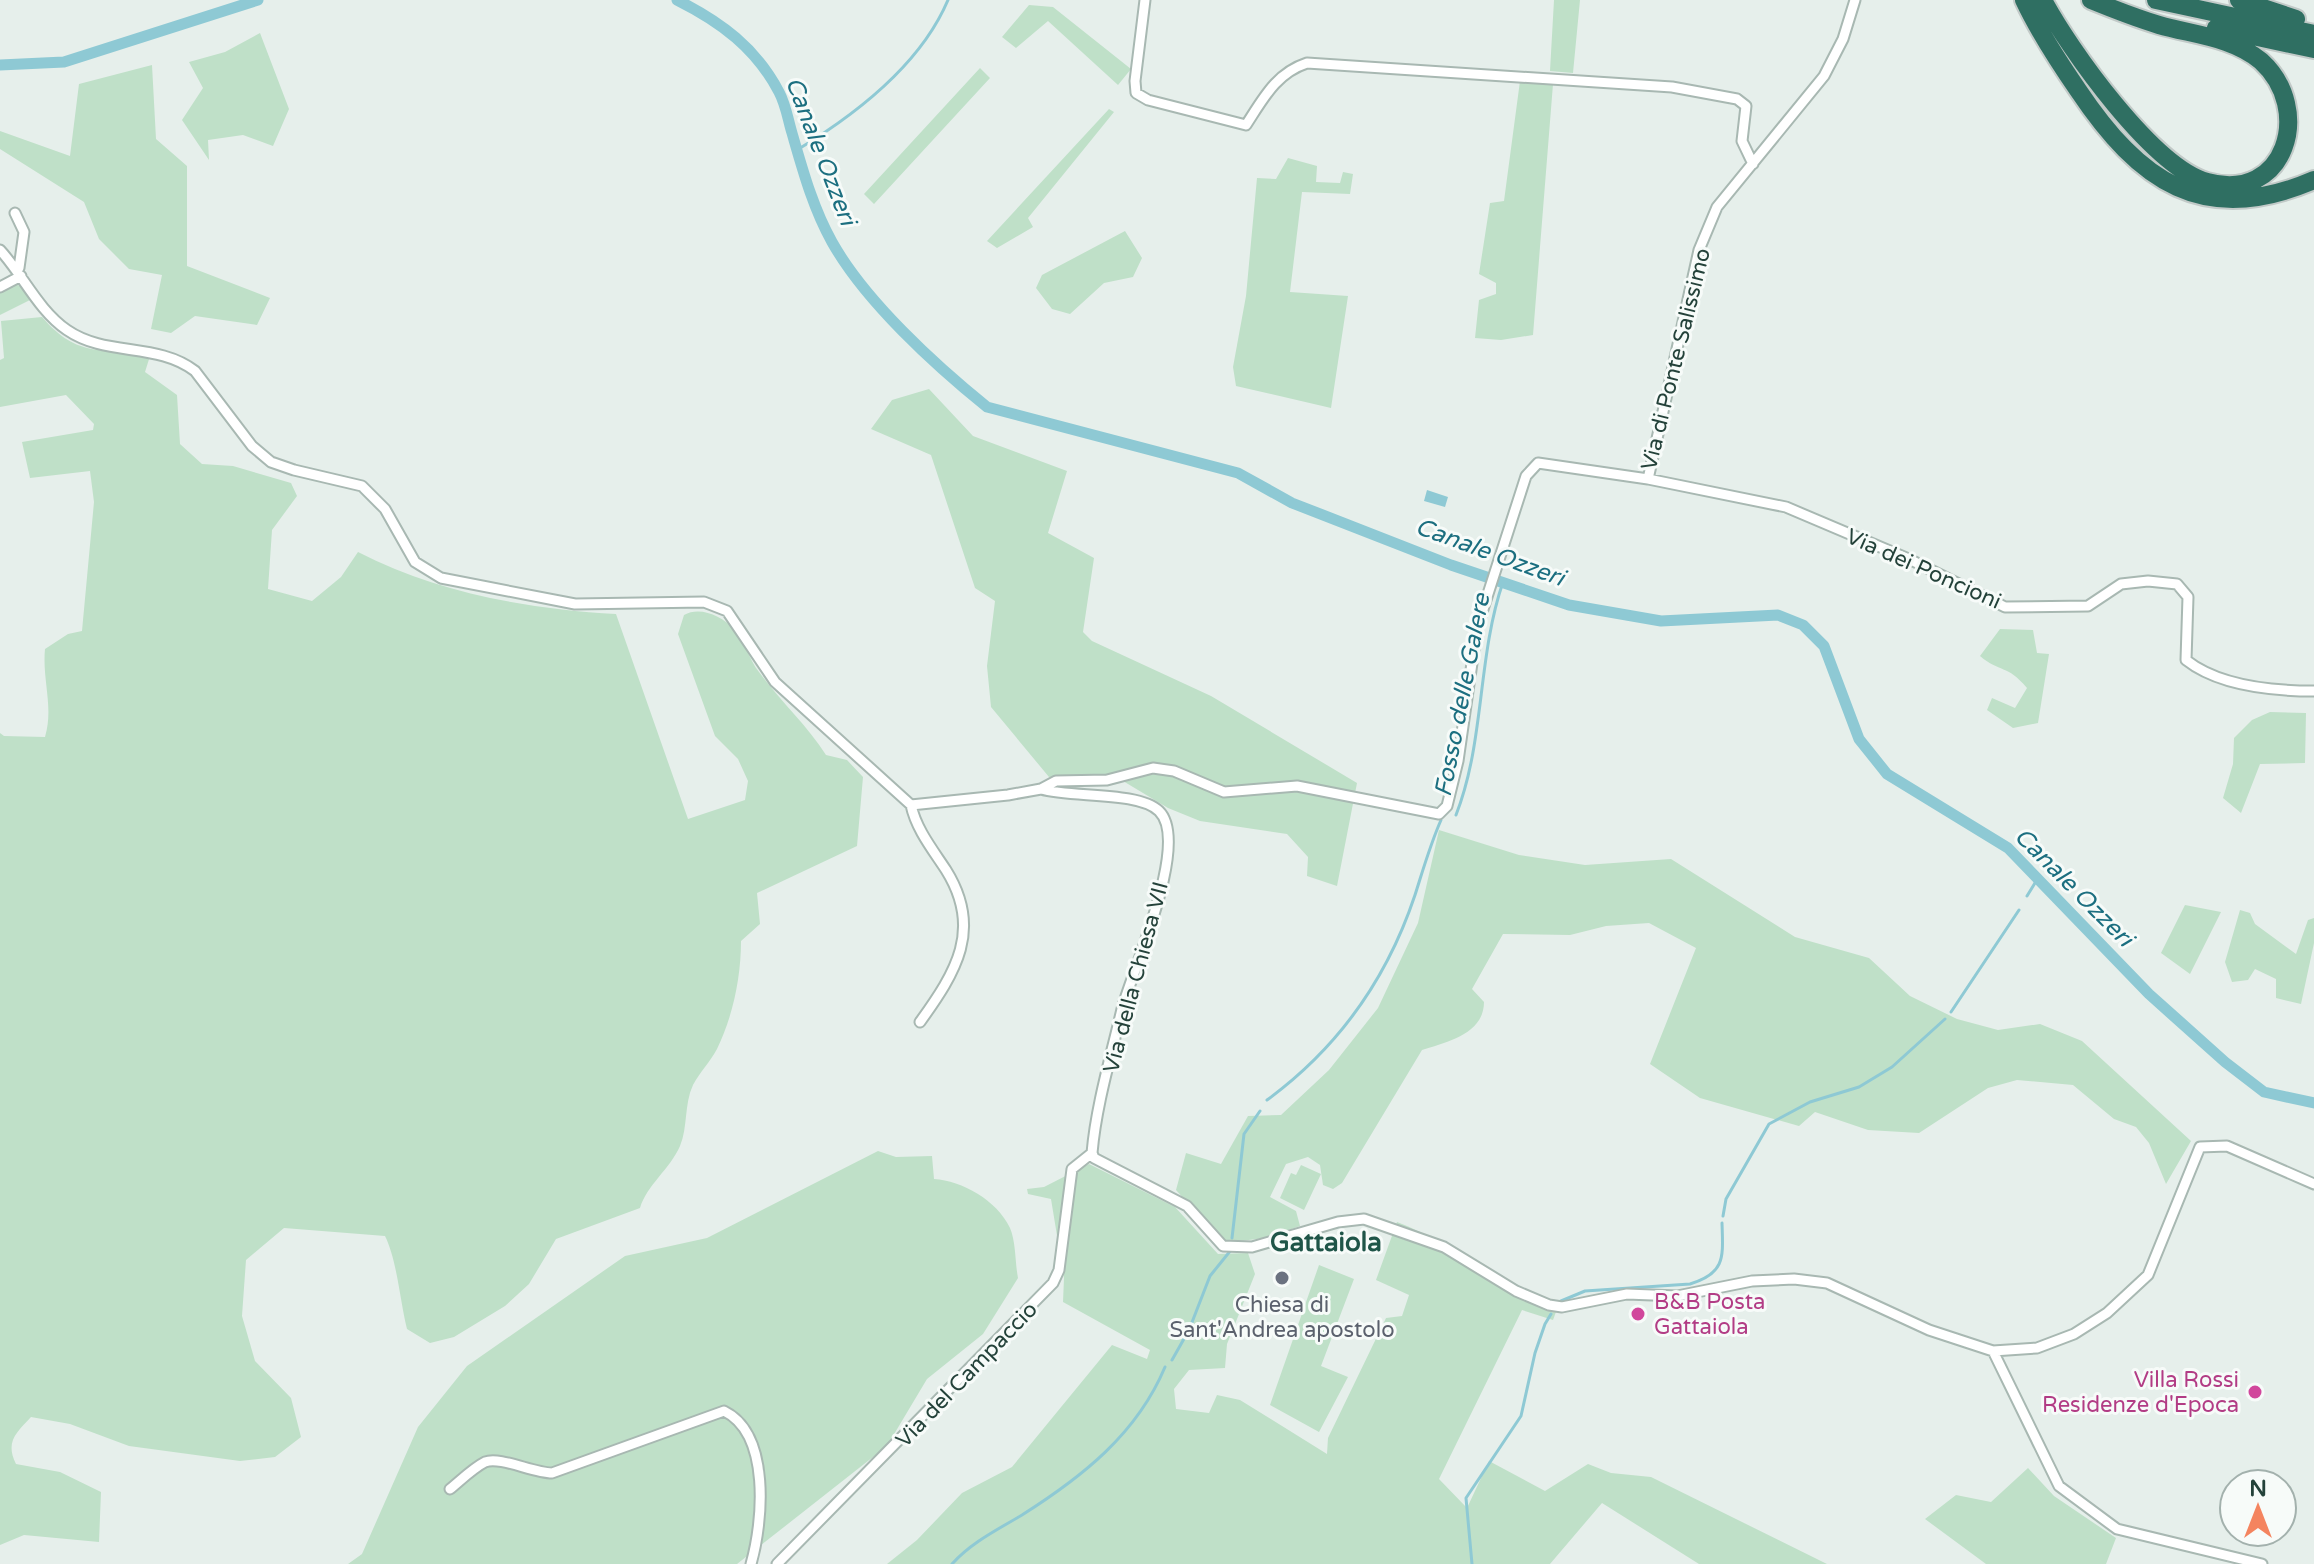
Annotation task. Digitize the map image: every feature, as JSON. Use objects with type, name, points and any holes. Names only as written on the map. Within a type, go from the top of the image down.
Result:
[{"type":"highway","points":[[2024,0],[2057,42],[2177,167],[2198,179],[2225,185],[2248,182],[2275,166],[2290,140],[2293,111],[2282,82],[2264,62],[2233,44],[2152,23],[2090,0]]},
{"type":"highway","points":[[2043,0],[2057,42],[2114,141],[2158,179],[2200,195],[2238,199],[2281,192],[2314,180]]},
{"type":"highway","points":[[2090,0],[2314,49]]},
{"type":"highway","points":[[2156,0],[2314,34]]},
{"type":"highway","points":[[2239,0],[2314,23]]},
{"type":"street","points":[[1145,0],[1135,81],[1136,93],[1148,100],[1246,125],[1272,85],[1290,69],[1307,63],[1672,87],[1737,99],[1746,106],[1742,141],[1753,164]]},
{"type":"street","name":"Via di Ponte Salissimo","points":[[1041,789],[1056,781],[1107,780],[1153,768],[1174,771],[1224,792],[1297,786],[1424,813],[1442,813],[1458,761],[1477,628],[1526,476],[1538,463],[1648,479],[1699,250],[1717,207],[1824,76],[1843,39],[1855,0]]},
{"type":"street","points":[[0,287],[20,272],[24,232],[15,213]]},
{"type":"street","points":[[0,250],[20,272],[45,310],[68,331],[99,345],[163,354],[183,361],[195,371],[252,446],[271,462],[362,486],[385,509],[415,562],[441,578],[575,604],[704,602],[718,606],[743,631],[775,682],[911,805],[920,827],[960,894],[965,925],[949,984],[920,1022]]},
{"type":"street","name":"Via dei Poncioni","points":[[1648,479],[1786,507],[1911,560],[2005,607],[2088,606],[2121,584],[2148,581],[2177,584],[2188,597],[2186,660],[2212,676],[2283,691],[2314,691]]},
{"type":"street","points":[[911,805],[1041,789]]},
{"type":"street","name":"Via della Chiesa VII","points":[[1041,789],[1061,795],[1142,801],[1160,811],[1169,827],[1161,890],[1123,1007],[1092,1153]]},
{"type":"street","points":[[1092,1153],[1094,1158],[1187,1206],[1223,1246],[1252,1247],[1338,1222],[1364,1219],[1444,1247],[1516,1291],[1549,1305],[1562,1307],[1627,1294],[1677,1296],[1752,1281],[1794,1279],[1827,1283],[1929,1330],[1993,1351],[2037,1348],[2074,1334],[2107,1313],[2148,1275],[2200,1147],[2227,1146],[2314,1184]]},
{"type":"street","name":"Via del Campaccio","points":[[777,1564],[1053,1283],[1061,1258],[1072,1169],[1092,1153]]},
{"type":"street","points":[[1993,1351],[2059,1486],[2069,1497],[2117,1529],[2262,1564]]},
{"type":"street","points":[[450,1489],[484,1462],[497,1460],[524,1470],[552,1473],[724,1411],[739,1421],[752,1442],[761,1511],[751,1564]]},
{"type":"green space","points":[[1554,0],[1580,0],[1573,73],[1550,71]]},
{"type":"green space","points":[[1029,5],[1053,7],[1131,69],[1118,85],[1048,21],[1016,48],[1002,37]]},
{"type":"green space","points":[[260,33],[289,109],[273,146],[243,135],[208,140],[209,160],[182,120],[203,88],[189,62],[225,52]]},
{"type":"green space","points":[[152,65],[156,139],[187,166],[187,266],[270,298],[257,325],[195,316],[171,333],[151,329],[162,275],[129,269],[99,239],[84,202],[0,149],[0,131],[70,156],[79,84]]},
{"type":"green space","points":[[980,68],[990,78],[874,204],[864,194]]},
{"type":"green space","points":[[1520,81],[1553,84],[1533,335],[1501,340],[1475,338],[1479,300],[1496,294],[1496,283],[1479,274],[1490,203],[1504,201]]},
{"type":"green space","points":[[1109,109],[1114,112],[1028,218],[1033,227],[997,248],[987,241]]},
{"type":"green space","points":[[1288,158],[1317,166],[1316,182],[1340,183],[1343,172],[1353,174],[1350,194],[1302,192],[1290,292],[1348,296],[1331,408],[1236,386],[1233,367],[1246,296],[1257,178],[1276,179]]},
{"type":"green space","points":[[1125,231],[1142,258],[1133,277],[1104,283],[1070,314],[1052,309],[1036,288],[1042,275]]},
{"type":"green space","points":[[14,284],[24,287],[32,299],[0,315],[0,292]]},
{"type":"green space","points":[[42,317],[55,331],[80,346],[150,356],[145,372],[177,395],[180,444],[202,464],[233,466],[291,483],[297,496],[272,530],[268,589],[312,601],[341,577],[358,552],[419,578],[484,596],[550,608],[616,614],[688,819],[745,800],[748,781],[738,759],[715,736],[678,634],[684,615],[704,612],[723,620],[738,634],[759,672],[826,755],[847,760],[863,777],[857,846],[757,893],[760,924],[741,941],[738,982],[728,1023],[717,1049],[693,1085],[680,1146],[640,1208],[556,1239],[529,1284],[505,1306],[454,1337],[430,1343],[407,1329],[385,1236],[284,1228],[246,1260],[242,1316],[255,1361],[291,1398],[301,1437],[275,1457],[240,1461],[129,1446],[70,1424],[31,1417],[12,1444],[16,1464],[60,1472],[101,1492],[99,1542],[24,1535],[0,1545],[0,733],[4,736],[45,737],[48,704],[45,649],[68,634],[82,631],[94,502],[90,471],[30,478],[22,442],[93,430],[94,424],[66,395],[0,407],[0,360],[4,358],[1,321]]},
{"type":"green space","points":[[929,389],[973,436],[1067,471],[1048,533],[1094,558],[1083,632],[1092,641],[1211,696],[1357,783],[1337,886],[1307,876],[1308,857],[1287,834],[1200,821],[1168,808],[1113,775],[1049,777],[991,707],[987,666],[995,601],[975,588],[931,455],[871,429],[892,400]]},
{"type":"green space","points":[[2000,629],[2033,630],[2037,653],[2049,654],[2038,723],[2013,728],[1987,710],[1992,698],[2015,708],[2027,688],[2014,675],[1980,656]]},
{"type":"green space","points":[[2270,712],[2306,713],[2305,763],[2260,764],[2241,813],[2223,798],[2233,764],[2234,738],[2252,720]]},
{"type":"green space","points":[[1439,830],[1519,855],[1585,865],[1671,859],[1795,937],[1869,958],[1910,996],[1957,1019],[1998,1030],[2040,1024],[2082,1041],[2191,1141],[2166,1184],[2149,1143],[2136,1127],[2114,1119],[2073,1085],[2017,1080],[1988,1088],[1919,1133],[1868,1130],[1815,1112],[1799,1126],[1700,1098],[1650,1064],[1696,948],[1649,923],[1606,926],[1570,935],[1503,934],[1472,989],[1484,1002],[1478,1022],[1462,1035],[1422,1050],[1342,1183],[1333,1189],[1323,1185],[1320,1165],[1308,1157],[1286,1164],[1270,1197],[1296,1211],[1300,1226],[1265,1238],[1224,1243],[1176,1190],[1186,1153],[1221,1164],[1248,1116],[1281,1115],[1329,1070],[1378,1008],[1418,923]]},
{"type":"green space","points":[[2185,905],[2221,912],[2190,974],[2161,953]]},
{"type":"green space","points":[[2240,910],[2250,913],[2255,924],[2296,954],[2308,920],[2314,918],[2314,943],[2301,1004],[2276,998],[2276,979],[2255,969],[2248,980],[2232,982],[2225,962]]},
{"type":"green space","points":[[878,1151],[896,1157],[932,1156],[934,1179],[967,1188],[997,1209],[1012,1234],[1018,1278],[983,1334],[927,1379],[887,1446],[737,1564],[348,1564],[362,1554],[418,1427],[467,1366],[625,1256],[707,1238]]},
{"type":"green space","points":[[1089,1164],[1175,1207],[1218,1254],[1248,1253],[1255,1274],[1227,1344],[1225,1368],[1189,1370],[1174,1389],[1176,1409],[1209,1413],[1217,1395],[1240,1400],[1327,1454],[1328,1438],[1386,1318],[1402,1316],[1409,1295],[1376,1280],[1397,1222],[1438,1241],[1521,1288],[1560,1301],[1553,1320],[1522,1310],[1439,1479],[1467,1508],[1489,1461],[1545,1491],[1588,1464],[1611,1473],[1651,1477],[1827,1564],[1699,1564],[1602,1503],[1550,1564],[887,1564],[917,1540],[962,1493],[1012,1467],[1112,1345],[1147,1359],[1150,1350],[1063,1302],[1064,1278],[1051,1199],[1028,1194],[1027,1189],[1044,1187]]},
{"type":"green space","points":[[1301,1165],[1321,1174],[1304,1210],[1280,1198],[1291,1173],[1296,1175]]},
{"type":"green space","points":[[1319,1265],[1354,1279],[1321,1366],[1348,1377],[1319,1432],[1270,1405]]},
{"type":"green space","points":[[2028,1468],[2054,1496],[2116,1538],[2106,1564],[1986,1564],[1925,1519],[1956,1495],[1991,1502]]},
{"type":"water","points":[[1427,490],[1448,497],[1445,507],[1424,501]]},
{"type":"waterway","name":"Canale Ozzeri","points":[[0,65],[64,62],[258,0]]},
{"type":"waterway","name":"Canale Ozzeri","points":[[677,0],[723,27],[760,62],[781,97],[814,203],[846,264],[902,331],[987,407],[1238,473],[1292,503],[1451,565],[1569,605],[1661,621],[1778,615],[1803,625],[1824,646],[1859,739],[1887,774],[2008,848],[2149,994],[2225,1062],[2264,1092],[2314,1103]]},
{"type":"waterway","points":[[797,150],[841,121],[884,86],[921,46],[948,0]]},
{"type":"waterway","name":"Fosso delle Galere","points":[[1456,815],[1472,758],[1489,640],[1503,582]]},
{"type":"waterway","name":"Fosso delle Galere","points":[[1267,1100],[1316,1058],[1357,1010],[1375,983],[1404,926],[1441,820]]},
{"type":"waterway","points":[[2027,896],[2038,878]]},
{"type":"waterway","points":[[1951,1012],[2019,910]]},
{"type":"waterway","points":[[1723,1216],[1726,1199],[1769,1124],[1810,1102],[1859,1087],[1892,1067],[1945,1019]]},
{"type":"waterway","name":"Fosso delle Galere","points":[[1232,1238],[1244,1134],[1260,1111]]},
{"type":"waterway","points":[[1561,1301],[1585,1291],[1690,1284],[1702,1280],[1720,1262],[1722,1223]]},
{"type":"waterway","name":"Fosso delle Galere","points":[[1172,1360],[1189,1330],[1210,1276],[1231,1250]]},
{"type":"waterway","points":[[1472,1564],[1466,1498],[1521,1416],[1535,1353],[1551,1314]]},
{"type":"waterway","name":"Fosso delle Galere","points":[[952,1564],[976,1543],[1066,1485],[1106,1452],[1139,1413],[1165,1367]]},
{"type":"place","name":"Chiesa di Sant'Andrea apostolo","points":[[1282,1278]]},
{"type":"place","name":"B&B Posta Gattaiola","points":[[1638,1314]]},
{"type":"place","name":"Villa Rossi Residenze d'Epoca","points":[[2255,1392]]},
{"type":"district","name":"Gattaiola","points":[[1326,1242]]}]
